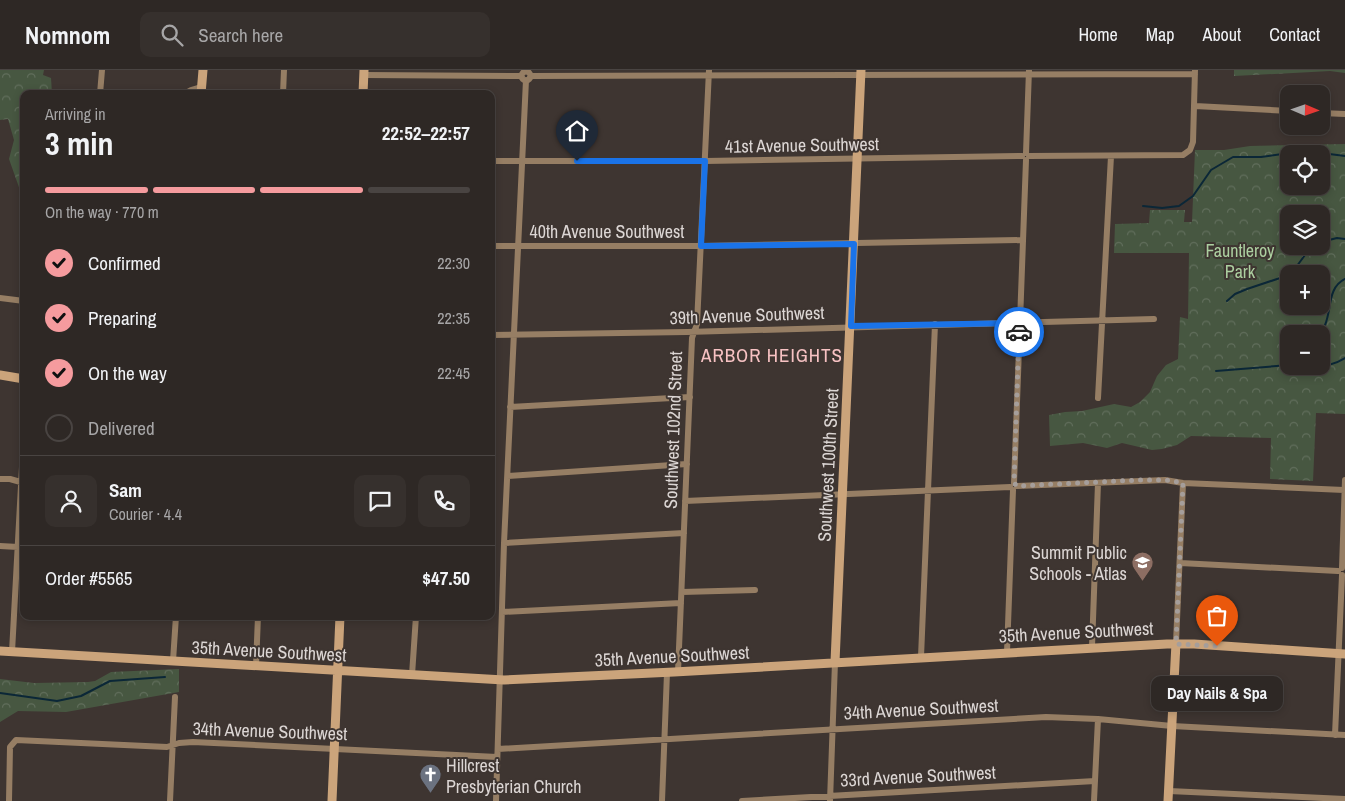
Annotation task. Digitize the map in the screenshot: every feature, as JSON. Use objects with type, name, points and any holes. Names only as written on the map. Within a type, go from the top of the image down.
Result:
[{"type":"street","points":[[100,90],[102,70]]},
{"type":"street","points":[[201,90],[202,70]]},
{"type":"street","points":[[283,90],[284,70]]},
{"type":"street","points":[[363,90],[364,72],[526,75],[1195,72],[1194,106],[1280,111]]},
{"type":"street","points":[[1007,652],[1029,72]]},
{"type":"street","name":"Southwest 102nd Street","points":[[678,672],[692,338],[697,324],[709,73]]},
{"type":"street","name":"Southwest 100th Street","points":[[830,798],[861,73]]},
{"type":"street","points":[[496,801],[504,543],[526,75]]},
{"type":"street","name":"41st Avenue Southwest","points":[[495,161],[705,161],[1183,155],[1187,153],[1193,142],[1194,106]]},
{"type":"street","points":[[1330,113],[1345,114]]},
{"type":"street","points":[[1098,398],[1111,156]]},
{"type":"street","name":"40th Avenue Southwest","points":[[495,246],[701,246],[1023,240]]},
{"type":"street","points":[[0,298],[20,300]]},
{"type":"street","name":"39th Avenue Southwest","points":[[495,335],[1154,319]]},
{"type":"street","points":[[921,657],[935,324]]},
{"type":"street","points":[[0,375],[20,378]]},
{"type":"street","points":[[510,407],[690,397]]},
{"type":"street","points":[[508,476],[687,464]]},
{"type":"street","points":[[0,479],[20,482]]},
{"type":"street","points":[[686,501],[1166,480],[1183,483],[1344,490]]},
{"type":"street","points":[[1335,735],[1342,654],[1345,480]]},
{"type":"street","points":[[1092,647],[1098,482]]},
{"type":"street","points":[[1168,801],[1183,483]]},
{"type":"street","points":[[12,652],[20,521]]},
{"type":"street","points":[[504,543],[684,533]]},
{"type":"street","points":[[0,546],[18,547]]},
{"type":"street","points":[[1180,563],[1342,571]]},
{"type":"street","points":[[682,592],[755,590]]},
{"type":"street","points":[[502,612],[681,603]]},
{"type":"street","points":[[174,662],[176,620]]},
{"type":"street","points":[[256,666],[258,620]]},
{"type":"street","points":[[332,801],[340,620]]},
{"type":"street","points":[[412,675],[416,620]]},
{"type":"street","name":"35th Avenue Southwest","points":[[0,651],[500,680],[667,673],[1092,647],[1176,644],[1342,654]]},
{"type":"street","points":[[662,801],[667,673]]},
{"type":"street","points":[[170,801],[175,696]]},
{"type":"street","name":"34th Avenue Southwest","points":[[498,749],[1046,717],[1345,735]]},
{"type":"street","points":[[1094,801],[1098,719]]},
{"type":"street","name":"34th Avenue Southwest","points":[[9,801],[10,746],[16,740],[168,748],[173,745],[193,742],[497,757]]},
{"type":"street","name":"33rd Avenue Southwest","points":[[742,801],[830,798],[1095,781]]},
{"type":"street","points":[[1169,791],[1345,799]]},
{"type":"green space","points":[[0,70],[44,70],[43,75],[51,78],[52,90],[20,90],[20,190],[9,159],[14,140],[8,119],[0,120]]},
{"type":"green space","points":[[1234,70],[1345,70],[1345,73],[1330,71],[1234,76]]},
{"type":"green space","name":"Fauntleroy Park","points":[[1345,144],[1345,414],[1316,413],[1313,481],[1270,479],[1271,438],[1191,436],[1177,445],[1152,450],[1122,443],[1107,448],[1083,443],[1050,446],[1049,415],[1082,411],[1114,404],[1131,407],[1140,402],[1150,392],[1157,376],[1166,365],[1178,359],[1180,317],[1188,319],[1189,253],[1114,253],[1115,224],[1149,223],[1150,210],[1185,210],[1184,222],[1192,222],[1195,150],[1224,150],[1250,146],[1280,145],[1280,195],[1330,195],[1330,145],[1298,145]]},
{"type":"green space","points":[[179,669],[179,692],[66,712],[18,711],[0,722],[0,679],[34,683],[88,682],[95,681],[111,672]]},
{"type":"waterway","points":[[1143,206],[1162,208],[1179,206],[1193,196],[1211,170],[1233,157],[1261,157],[1296,152],[1345,156]]},
{"type":"waterway","points":[[1330,240],[1345,239]]},
{"type":"waterway","points":[[1298,265],[1305,255]]},
{"type":"waterway","points":[[1227,301],[1235,294],[1280,278]]},
{"type":"waterway","points":[[1325,325],[1335,288],[1345,279]]},
{"type":"waterway","points":[[1330,364],[1345,358]]},
{"type":"waterway","points":[[1216,371],[1280,366]]},
{"type":"waterway","points":[[0,693],[57,701],[81,696],[110,681],[165,677]]},
{"type":"way so far","points":[[1019,332],[1014,483],[1017,486],[1166,480],[1183,483],[1176,644],[1217,646]]},
{"type":"place","name":"Summit Public Schools - Atlas","points":[[1143,581]]},
{"type":"place","name":"Day Nails & Spa","points":[[1217,646]]},
{"type":"place","name":"Hillcrest Presbyterian Church","points":[[430,794]]},
{"type":"district","name":"ARBOR HEIGHTS","points":[[772,355]]},
{"type":"route","points":[[577,161],[705,161],[701,246],[854,244],[851,326],[1020,323],[1019,332]]}]
